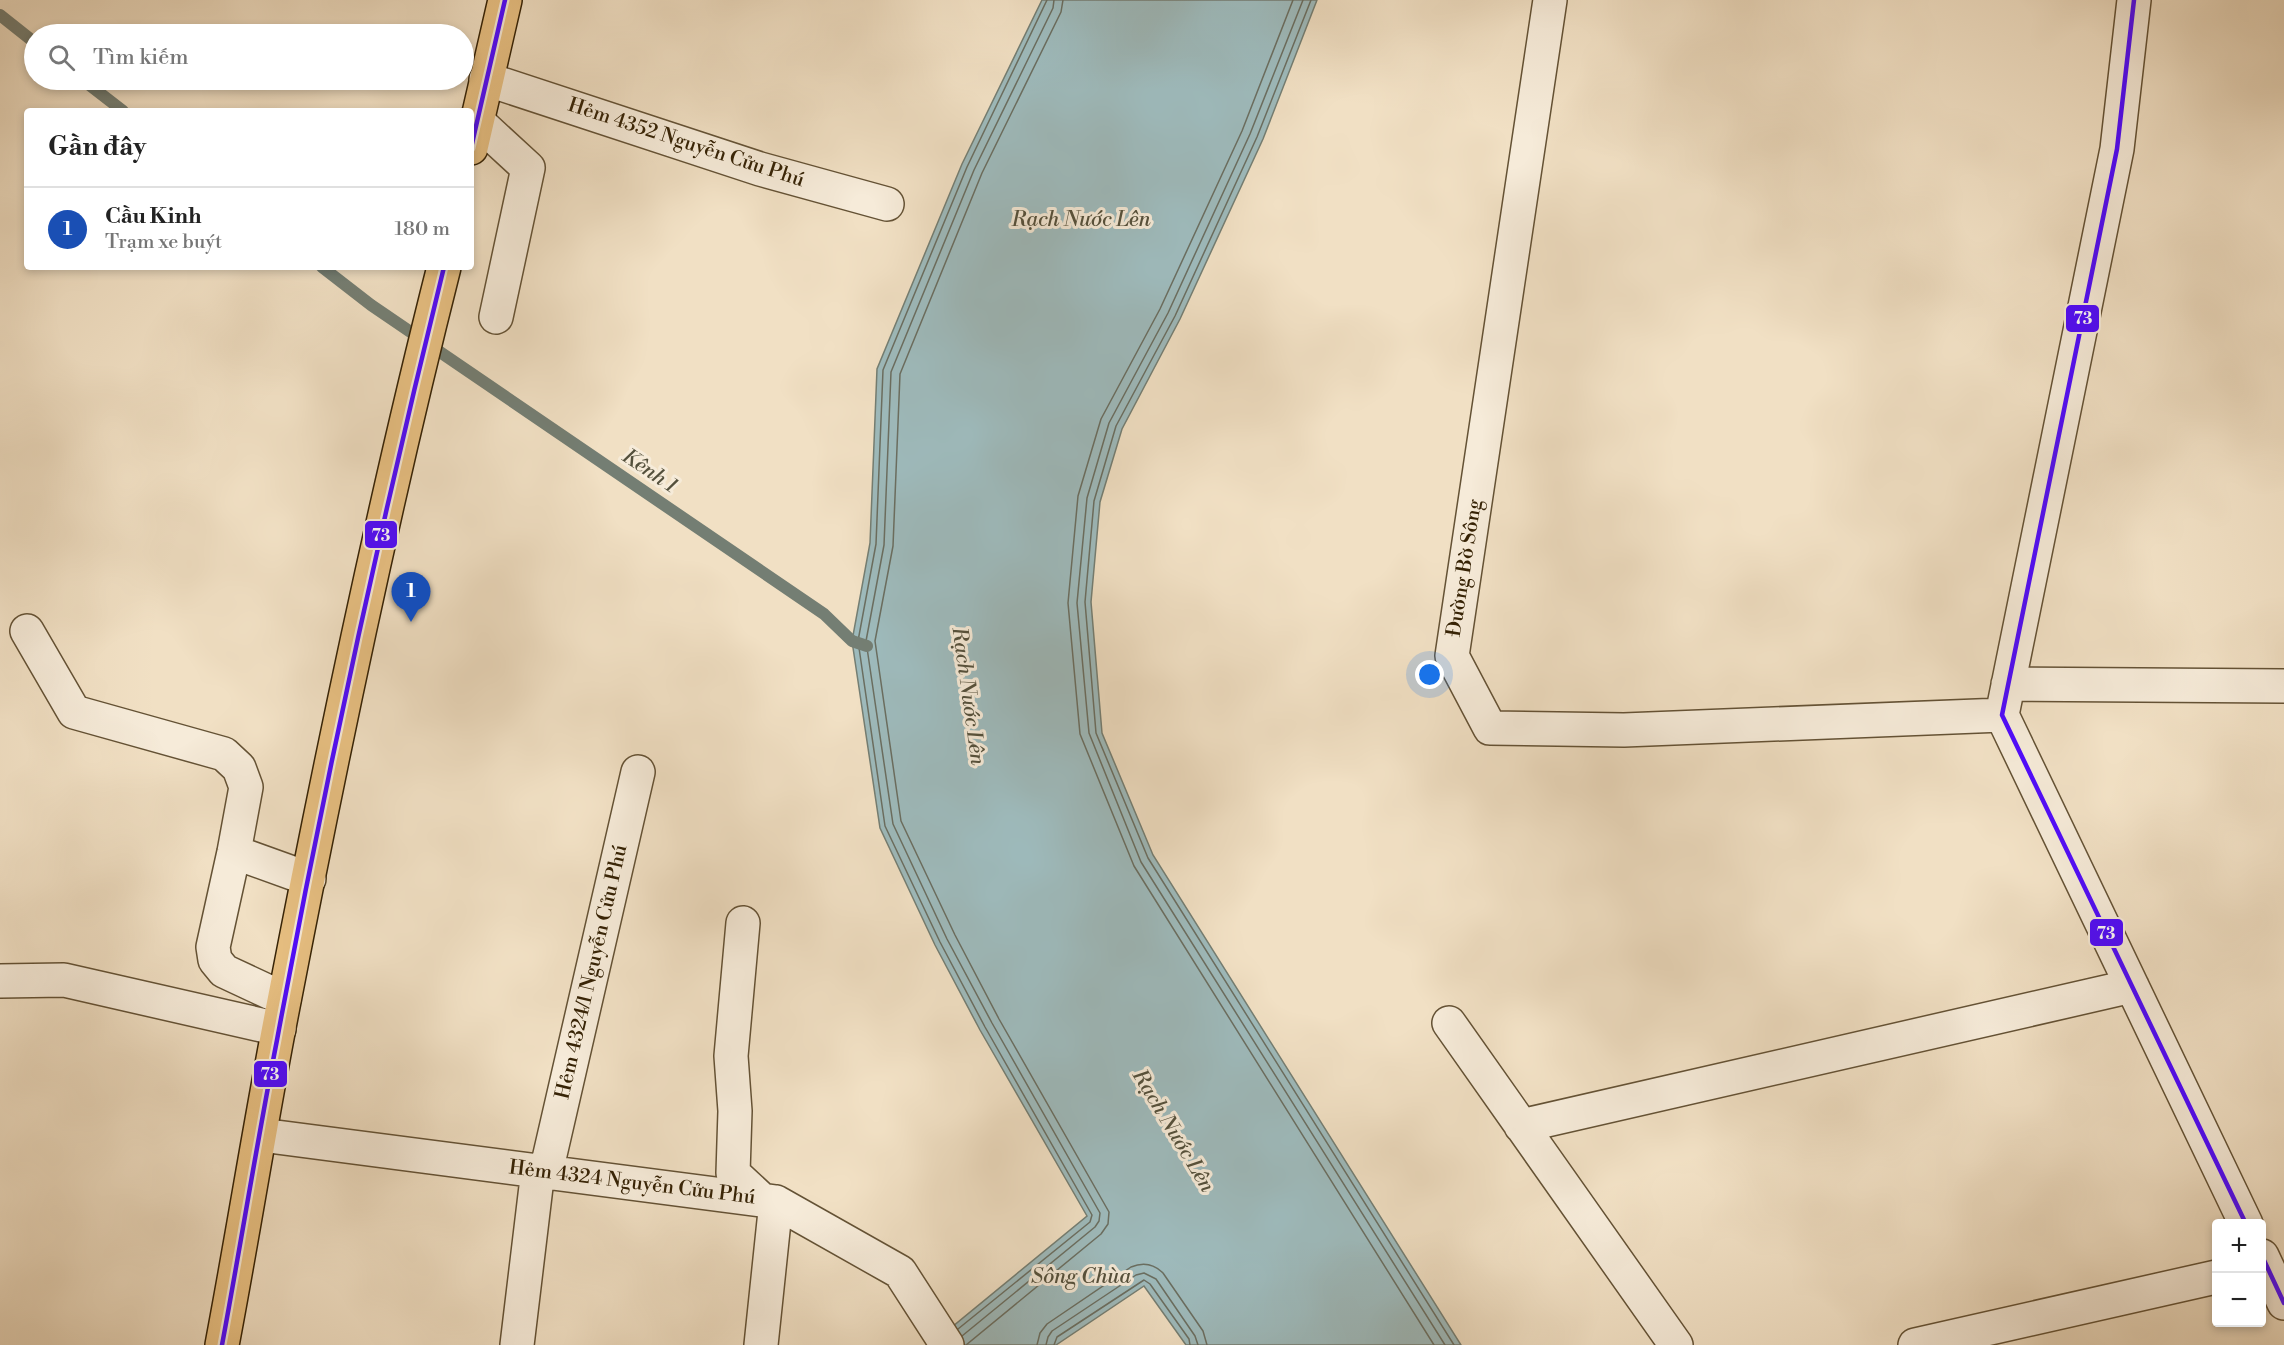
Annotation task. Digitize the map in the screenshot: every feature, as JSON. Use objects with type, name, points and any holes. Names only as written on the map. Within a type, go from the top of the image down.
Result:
[{"type":"main road","points":[[474,127],[505,0]]},
{"type":"main road","points":[[222,1345],[309,879],[402,432],[443,270]]},
{"type":"street","name":"Đường Bờ Sông","points":[[1551,0],[1452,656],[1490,728],[1624,730],[2005,699]]},
{"type":"street","points":[[2134,0],[2117,149],[2005,699],[2132,986],[2244,1219]]},
{"type":"street","name":"Hẻm 4352 Nguyễn Cửu Phú","points":[[486,79],[760,169],[886,204]]},
{"type":"street","points":[[474,132],[528,168],[496,317]]},
{"type":"street","points":[[27,631],[74,712],[224,754],[239,768],[246,787],[213,947],[215,960],[224,971],[282,1014]]},
{"type":"street","points":[[2005,699],[2284,686]]},
{"type":"street","name":"Hẻm 4324/1 Nguyễn Cửu Phú","points":[[517,1345],[542,1171],[638,772]]},
{"type":"street","points":[[234,852],[309,879]]},
{"type":"street","points":[[743,922],[731,1056],[735,1111],[733,1173],[768,1200],[761,1345]]},
{"type":"street","points":[[0,981],[64,980],[282,1014]]},
{"type":"street","points":[[1521,1126],[2132,986]]},
{"type":"street","points":[[1449,1023],[1676,1345]]},
{"type":"street","name":"Hẻm 4324 Nguyễn Cửu Phú","points":[[261,1135],[768,1200],[900,1272],[947,1345]]},
{"type":"street","points":[[2268,1262],[2284,1303]]},
{"type":"street","points":[[1915,1345],[2212,1278]]},
{"type":"water","name":"Rạch Nước Lên","points":[[1042,0],[1317,0],[1263,139],[1180,319],[1122,429],[1100,502],[1091,602],[1102,733],[1153,855],[1461,1345],[1186,1345],[1144,1286],[1056,1345],[930,1345],[1087,1216],[980,1030],[935,945],[880,828],[852,641],[870,543],[877,369],[962,164]]},
{"type":"waterway","name":"Kênh 1","points":[[0,15],[24,34]]},
{"type":"waterway","name":"Kênh 1","points":[[96,90],[119,108]]},
{"type":"waterway","name":"Kênh 1","points":[[326,270],[371,305],[824,614],[852,641],[867,646]]},
{"type":"transit line","name":"73","points":[[474,135],[505,0]]},
{"type":"transit line","name":"73","points":[[2134,0],[2117,149],[2002,715],[2244,1219]]},
{"type":"transit line","name":"73","points":[[222,1345],[295,943],[334,749],[398,459],[443,270]]},
{"type":"transit line","name":"73","points":[[2266,1265],[2284,1303]]},
{"type":"place","name":"Cầu Kinh","points":[[411,622]]},
{"type":"water label","name":"Sông Chùa","points":[[1081,1277]]}]
